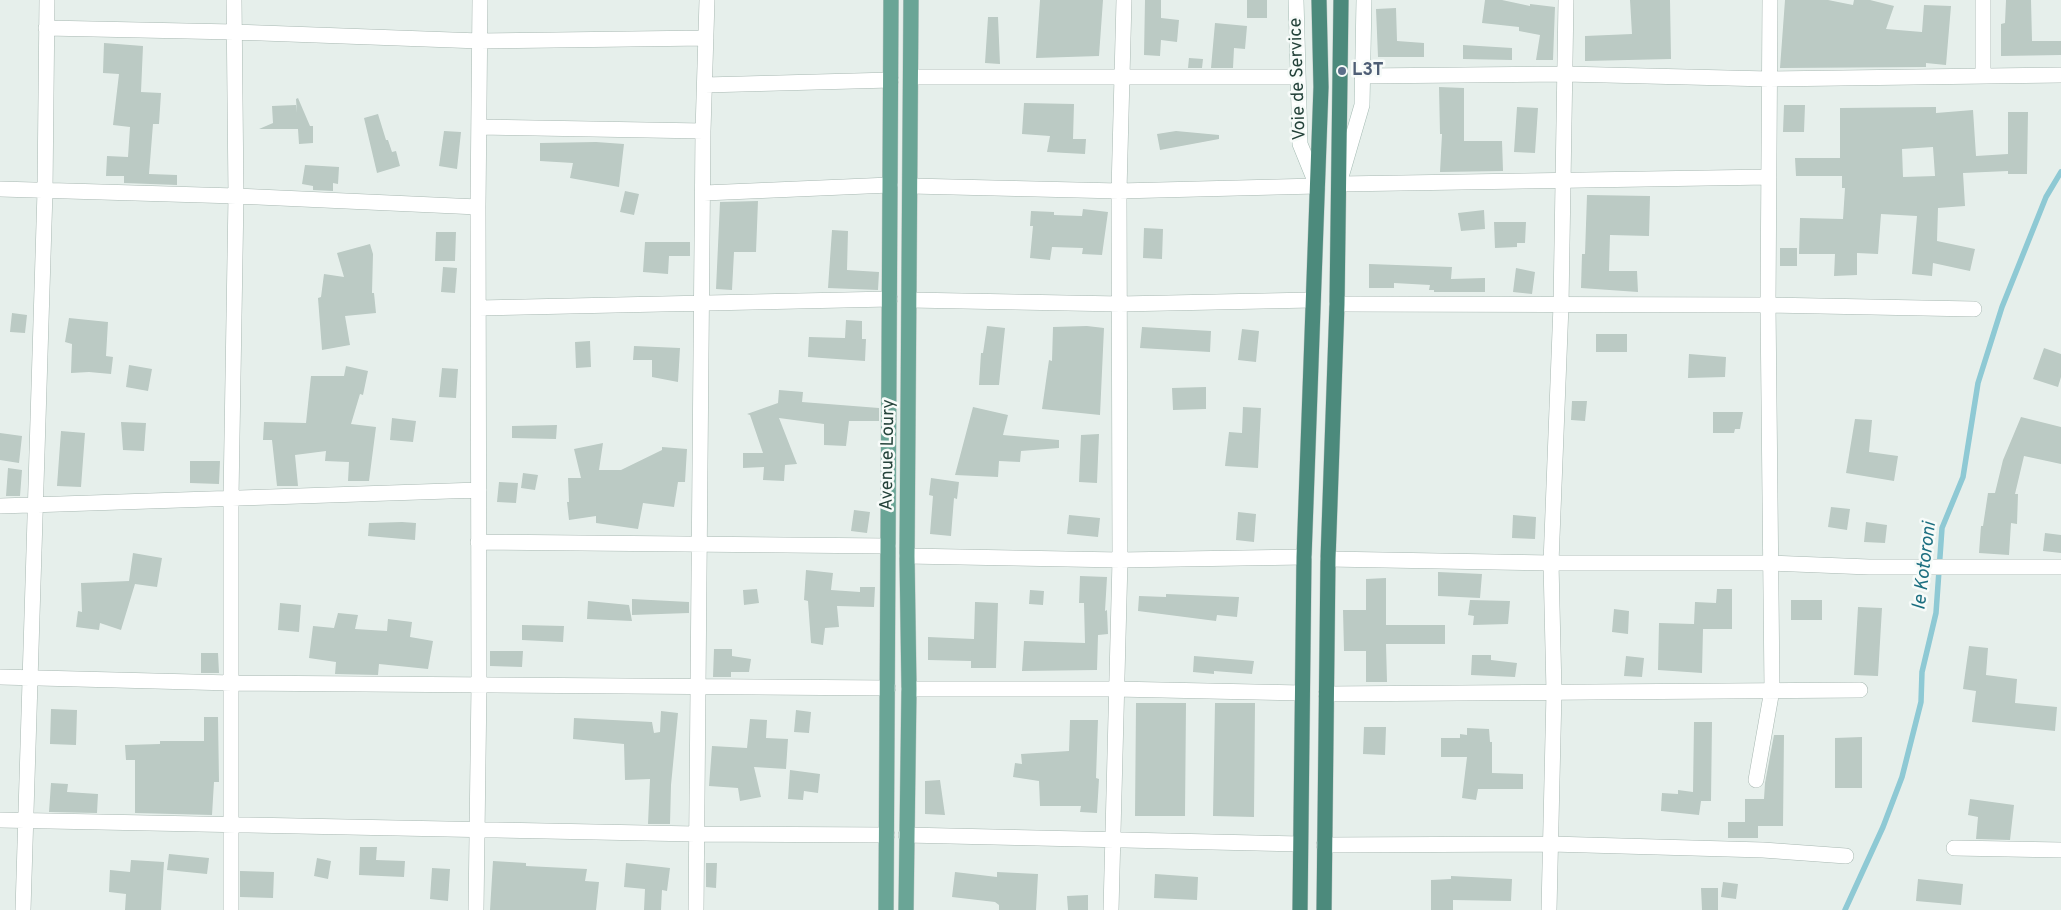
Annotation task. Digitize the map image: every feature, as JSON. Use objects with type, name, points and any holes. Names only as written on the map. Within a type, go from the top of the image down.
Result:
[{"type":"highway","points":[[1300,910],[1304,557],[1321,86],[1319,0]]},
{"type":"highway","points":[[1324,910],[1328,559],[1340,184],[1341,0]]},
{"type":"main road","name":"Avenue Loury","points":[[886,910],[891,0]]},
{"type":"main road","name":"Avenue Loury","points":[[906,910],[909,689],[907,556],[912,77],[911,0]]},
{"type":"street","points":[[23,910],[45,191],[47,0]]},
{"type":"street","points":[[232,910],[231,497],[236,196],[234,0]]},
{"type":"street","points":[[476,910],[479,685],[478,207],[480,0]]},
{"type":"street","points":[[696,910],[695,834],[704,193],[703,131],[707,0]]},
{"type":"street","points":[[1111,910],[1115,689],[1120,560],[1119,191],[1124,0]]},
{"type":"street","name":"Voie de Service","points":[[1296,0],[1300,144],[1317,186]]},
{"type":"street","points":[[1364,0],[1362,105],[1340,184],[1564,182],[1769,177]]},
{"type":"street","points":[[1549,910],[1554,692],[1552,563],[1561,305],[1566,0]]},
{"type":"street","points":[[1756,780],[1772,690],[1768,305],[1770,0]]},
{"type":"street","points":[[1982,0],[1983,75]]},
{"type":"street","points":[[46,28],[234,32],[480,41],[706,38]]},
{"type":"street","points":[[1362,76],[1565,74],[1769,79],[2061,75]]},
{"type":"street","points":[[912,77],[1297,77]]},
{"type":"street","points":[[705,85],[890,80]]},
{"type":"street","points":[[479,127],[703,131]]},
{"type":"street","points":[[704,193],[890,185]]},
{"type":"street","points":[[911,186],[1119,191],[1317,186]]},
{"type":"street","points":[[0,190],[236,196],[478,207]]},
{"type":"street","points":[[479,308],[890,299]]},
{"type":"street","points":[[910,300],[1120,304],[1312,300]]},
{"type":"street","points":[[1337,304],[1768,305],[1974,309]]},
{"type":"street","points":[[0,506],[479,490]]},
{"type":"street","points":[[478,542],[888,546]]},
{"type":"street","points":[[907,556],[1120,560],[1304,557]]},
{"type":"street","points":[[1328,559],[2061,568]]},
{"type":"street","points":[[0,677],[232,683],[888,688]]},
{"type":"street","points":[[909,689],[1115,689],[1302,693]]},
{"type":"street","points":[[1326,694],[1860,690]]},
{"type":"street","points":[[0,820],[477,828],[695,834],[887,835]]},
{"type":"street","points":[[906,835],[1300,844]]},
{"type":"street","points":[[1324,845],[1550,844],[1763,850],[1846,856]]},
{"type":"street","points":[[1954,848],[2061,850]]},
{"type":"building","points":[[1040,0],[1103,0],[1099,56],[1036,58]]},
{"type":"building","points":[[1145,0],[1161,0],[1161,18],[1179,20],[1177,42],[1161,40],[1160,56],[1144,55]]},
{"type":"building","points":[[1247,0],[1267,0],[1267,18],[1247,18]]},
{"type":"building","points":[[1485,0],[1502,0],[1530,6],[1530,4],[1555,7],[1553,60],[1536,60],[1540,35],[1519,31],[1519,27],[1482,23]]},
{"type":"building","points":[[1630,0],[1670,0],[1671,59],[1585,61],[1585,36],[1632,34]]},
{"type":"building","points":[[1785,0],[1828,0],[1853,5],[1854,0],[1870,0],[1894,6],[1886,29],[1922,32],[1924,5],[1951,6],[1946,65],[1926,63],[1926,67],[1780,68]]},
{"type":"building","points":[[2006,0],[2031,0],[2032,41],[2061,41],[2061,55],[2001,56],[2001,24],[2005,23]]},
{"type":"building","points":[[1396,8],[1397,41],[1424,43],[1424,57],[1378,57],[1376,9]]},
{"type":"building","points":[[988,17],[998,17],[1000,64],[985,63]]},
{"type":"building","points":[[1215,23],[1247,26],[1245,49],[1234,48],[1233,68],[1211,68]]},
{"type":"building","points":[[104,43],[143,46],[141,92],[161,93],[159,124],[153,124],[149,174],[177,175],[177,185],[124,183],[124,176],[106,176],[107,156],[128,157],[130,127],[113,125],[119,74],[103,73]]},
{"type":"building","points":[[1463,45],[1512,48],[1512,60],[1463,59]]},
{"type":"building","points":[[1189,58],[1203,59],[1202,68],[1188,68]]},
{"type":"building","points":[[1439,87],[1464,88],[1464,141],[1502,141],[1503,171],[1440,172],[1442,134],[1440,134]]},
{"type":"building","points":[[298,98],[310,126],[313,126],[313,143],[299,144],[298,129],[259,129],[273,123],[272,106],[296,105],[297,113],[296,99]]},
{"type":"building","points":[[1024,103],[1074,104],[1073,139],[1086,139],[1085,154],[1047,152],[1050,136],[1022,134]]},
{"type":"building","points":[[1784,105],[1805,105],[1804,132],[1783,132]]},
{"type":"building","points":[[1517,107],[1538,108],[1535,153],[1514,152]]},
{"type":"building","points":[[1936,107],[1936,113],[1973,110],[1976,156],[2008,154],[2008,112],[2028,112],[2027,174],[2008,174],[2008,171],[1963,173],[1965,206],[1938,208],[1937,241],[1975,249],[1970,271],[1933,263],[1932,276],[1912,274],[1917,216],[1881,214],[1878,254],[1857,253],[1857,275],[1834,276],[1835,254],[1799,254],[1800,218],[1843,219],[1845,188],[1842,188],[1842,176],[1796,176],[1795,158],[1840,158],[1840,108]],"holes":[[[1933,147],[1935,176],[1903,177],[1902,149]]]},
{"type":"building","points":[[378,114],[386,140],[388,140],[392,152],[396,151],[400,166],[377,173],[364,118]]},
{"type":"building","points":[[444,131],[461,132],[457,169],[439,166]]},
{"type":"building","points":[[1176,131],[1219,135],[1219,139],[1160,150],[1157,134]]},
{"type":"building","points":[[596,142],[624,144],[619,187],[570,178],[573,163],[540,161],[540,143]]},
{"type":"building","points":[[305,165],[339,167],[338,184],[333,183],[333,191],[313,190],[313,186],[302,184]]},
{"type":"building","points":[[625,191],[639,194],[634,215],[620,212]]},
{"type":"building","points":[[1587,195],[1650,196],[1649,236],[1610,235],[1609,271],[1637,271],[1638,292],[1581,288],[1582,254],[1585,254]]},
{"type":"building","points":[[758,201],[756,252],[734,252],[732,290],[716,289],[720,202]]},
{"type":"building","points":[[1083,209],[1108,212],[1102,255],[1082,254],[1083,248],[1052,247],[1050,260],[1030,258],[1033,226],[1030,226],[1031,211],[1054,212],[1054,215],[1082,216]]},
{"type":"building","points":[[1484,210],[1485,229],[1461,231],[1458,213]]},
{"type":"building","points":[[1494,222],[1526,222],[1525,243],[1517,243],[1517,247],[1495,248]]},
{"type":"building","points":[[1144,228],[1163,229],[1162,259],[1143,258]]},
{"type":"building","points":[[832,230],[848,231],[847,270],[879,272],[878,290],[828,288]]},
{"type":"building","points":[[436,232],[456,232],[455,261],[435,261]]},
{"type":"building","points":[[645,242],[690,242],[690,256],[669,256],[668,274],[643,272]]},
{"type":"building","points":[[370,244],[373,254],[372,293],[374,293],[376,313],[345,316],[350,345],[322,350],[318,298],[321,297],[324,274],[344,277],[337,253]]},
{"type":"building","points":[[1780,248],[1797,248],[1797,266],[1780,266]]},
{"type":"building","points":[[1369,264],[1452,267],[1451,279],[1485,278],[1485,292],[1434,292],[1434,290],[1429,290],[1430,285],[1394,283],[1394,288],[1369,288]]},
{"type":"building","points":[[443,267],[457,268],[455,293],[441,292]]},
{"type":"building","points":[[1516,268],[1535,272],[1532,294],[1513,292]]},
{"type":"building","points":[[12,313],[27,315],[25,333],[10,332]]},
{"type":"building","points":[[69,318],[108,322],[106,356],[113,357],[111,374],[71,373],[72,344],[65,342]]},
{"type":"building","points":[[846,320],[862,321],[862,339],[866,339],[865,361],[808,357],[809,337],[845,338]]},
{"type":"building","points":[[987,326],[1005,328],[999,385],[979,385],[981,353],[983,353]]},
{"type":"building","points":[[1087,326],[1104,328],[1100,415],[1042,409],[1049,360],[1052,361],[1053,327]]},
{"type":"building","points":[[1142,327],[1211,331],[1210,352],[1140,348]]},
{"type":"building","points":[[1242,329],[1259,331],[1256,362],[1238,360]]},
{"type":"building","points":[[1596,334],[1627,334],[1627,352],[1596,352]]},
{"type":"building","points":[[590,341],[591,367],[576,368],[575,342]]},
{"type":"building","points":[[634,346],[680,348],[678,382],[652,377],[652,360],[633,360]]},
{"type":"building","points":[[2044,348],[2061,354],[2061,377],[2058,387],[2033,379]]},
{"type":"building","points":[[1689,354],[1726,357],[1725,377],[1688,378]]},
{"type":"building","points":[[129,365],[152,369],[148,391],[126,387]]},
{"type":"building","points":[[346,366],[368,371],[363,395],[360,394],[351,424],[376,427],[369,481],[348,481],[349,462],[325,461],[326,451],[295,455],[298,486],[277,486],[272,440],[263,440],[264,422],[306,423],[311,376],[344,376]]},
{"type":"building","points":[[442,368],[458,369],[456,398],[439,397]]},
{"type":"building","points":[[1206,387],[1206,409],[1173,410],[1172,388]]},
{"type":"building","points":[[779,390],[803,392],[802,402],[879,408],[879,421],[849,421],[846,446],[824,445],[824,424],[779,418],[797,464],[785,465],[784,481],[763,480],[764,467],[743,468],[743,453],[763,453],[750,415],[747,414],[778,403]]},
{"type":"building","points":[[1572,401],[1587,401],[1585,421],[1571,420]]},
{"type":"building","points":[[973,407],[1008,415],[1003,435],[1059,440],[1059,448],[1021,451],[1020,462],[999,461],[998,477],[955,475]]},
{"type":"building","points":[[1243,407],[1261,408],[1258,468],[1225,466],[1229,432],[1242,433]]},
{"type":"building","points":[[1713,412],[1743,412],[1740,429],[1735,429],[1734,433],[1713,433]]},
{"type":"building","points":[[2021,417],[2061,427],[2061,464],[2024,456],[2015,494],[2018,494],[2017,524],[2011,523],[2009,555],[1979,553],[1981,526],[1983,526],[1988,493],[1995,493],[2003,460]]},
{"type":"building","points":[[392,418],[416,421],[413,442],[390,440]]},
{"type":"building","points":[[1855,419],[1872,420],[1869,452],[1898,456],[1894,481],[1846,473]]},
{"type":"building","points":[[121,422],[146,423],[144,451],[123,450]]},
{"type":"building","points":[[557,425],[556,439],[512,438],[512,426]]},
{"type":"building","points":[[61,431],[85,433],[81,487],[57,486]]},
{"type":"building","points":[[0,433],[22,436],[19,463],[0,460]]},
{"type":"building","points":[[1099,434],[1097,483],[1079,482],[1081,435]]},
{"type":"building","points":[[603,443],[599,470],[621,470],[662,450],[662,447],[687,449],[685,482],[678,482],[674,507],[643,503],[638,529],[596,523],[596,516],[569,520],[567,502],[569,502],[568,478],[581,478],[574,449]]},
{"type":"building","points":[[190,461],[220,461],[219,484],[190,483]]},
{"type":"building","points":[[8,468],[22,470],[20,496],[6,496]]},
{"type":"building","points":[[523,473],[538,475],[535,490],[521,488]]},
{"type":"building","points":[[931,478],[959,482],[957,499],[954,498],[951,536],[930,534],[933,496],[929,495]]},
{"type":"building","points":[[499,482],[518,483],[516,503],[497,502]]},
{"type":"building","points":[[1831,507],[1850,509],[1847,530],[1828,527]]},
{"type":"building","points":[[854,510],[870,512],[867,533],[851,531]]},
{"type":"building","points":[[1238,512],[1256,514],[1254,542],[1236,540]]},
{"type":"building","points":[[1069,515],[1100,518],[1098,537],[1067,534]]},
{"type":"building","points":[[1513,515],[1536,517],[1535,539],[1512,538]]},
{"type":"building","points":[[1866,522],[1887,525],[1885,543],[1864,542]]},
{"type":"building","points":[[369,523],[416,523],[415,540],[368,536]]},
{"type":"building","points":[[2045,533],[2061,535],[2061,553],[2043,551]]},
{"type":"building","points":[[133,553],[162,558],[157,587],[135,584],[121,630],[100,623],[99,630],[76,627],[78,611],[82,612],[81,583],[129,581]]},
{"type":"building","points":[[806,570],[833,573],[831,590],[860,592],[860,587],[875,587],[874,607],[837,606],[839,627],[825,628],[823,645],[811,643],[808,601],[804,600]]},
{"type":"building","points":[[1438,572],[1482,574],[1480,598],[1438,596]]},
{"type":"building","points":[[1080,576],[1107,577],[1105,611],[1107,610],[1108,634],[1098,635],[1097,670],[1022,671],[1024,641],[1085,643],[1084,603],[1079,603]]},
{"type":"building","points":[[1386,578],[1386,625],[1445,625],[1445,644],[1386,644],[1387,682],[1366,682],[1366,651],[1344,651],[1343,610],[1366,610],[1366,579]]},
{"type":"building","points":[[757,589],[759,603],[744,605],[743,590]]},
{"type":"building","points":[[1717,589],[1732,589],[1732,629],[1703,629],[1702,673],[1658,670],[1659,623],[1694,624],[1695,602],[1716,603]]},
{"type":"building","points":[[1030,590],[1044,591],[1043,605],[1029,604]]},
{"type":"building","points":[[1166,594],[1239,597],[1237,617],[1217,615],[1216,621],[1138,611],[1139,596],[1166,597]]},
{"type":"building","points":[[632,599],[689,602],[689,613],[632,615]]},
{"type":"building","points":[[1470,600],[1510,601],[1508,624],[1473,625],[1474,616],[1468,615]]},
{"type":"building","points":[[1791,600],[1822,600],[1822,620],[1791,620]]},
{"type":"building","points":[[588,601],[629,605],[632,621],[587,619]]},
{"type":"building","points":[[975,602],[998,603],[996,668],[971,668],[971,661],[928,660],[928,637],[974,639]]},
{"type":"building","points":[[280,603],[301,605],[299,632],[278,630]]},
{"type":"building","points":[[1858,607],[1882,608],[1878,676],[1854,675]]},
{"type":"building","points":[[1614,609],[1629,611],[1628,634],[1612,632]]},
{"type":"building","points":[[338,613],[358,615],[355,629],[387,631],[388,619],[412,622],[410,637],[433,641],[428,669],[379,664],[378,675],[335,674],[336,662],[309,658],[313,626],[334,628]]},
{"type":"building","points":[[522,625],[564,626],[563,642],[522,640]]},
{"type":"building","points":[[1969,646],[1988,648],[1986,675],[2017,679],[2015,703],[2057,707],[2055,731],[1972,722],[1976,691],[1963,689]]},
{"type":"building","points":[[714,649],[732,649],[732,656],[751,659],[749,672],[731,672],[731,677],[713,677]]},
{"type":"building","points":[[490,651],[523,651],[522,667],[490,666]]},
{"type":"building","points":[[201,653],[218,653],[219,673],[201,673]]},
{"type":"building","points":[[1472,655],[1491,655],[1491,660],[1517,663],[1515,677],[1471,675]]},
{"type":"building","points":[[1194,656],[1254,661],[1252,674],[1214,671],[1214,674],[1193,672]]},
{"type":"building","points":[[1626,656],[1644,658],[1642,677],[1624,676]]},
{"type":"building","points":[[1136,703],[1186,703],[1185,816],[1135,816]]},
{"type":"building","points":[[1215,703],[1255,703],[1254,817],[1213,816]]},
{"type":"building","points":[[51,709],[77,710],[76,745],[50,744]]},
{"type":"building","points":[[796,710],[811,712],[809,733],[794,732]]},
{"type":"building","points":[[661,711],[678,713],[671,785],[670,824],[648,824],[650,779],[625,780],[624,744],[573,739],[574,718],[652,722],[654,733],[660,732]]},
{"type":"building","points":[[204,717],[218,717],[219,782],[214,782],[212,815],[135,813],[135,760],[126,760],[125,745],[160,744],[160,741],[204,741]]},
{"type":"building","points":[[750,719],[767,720],[766,738],[788,739],[786,769],[754,767],[761,797],[740,801],[738,788],[709,786],[712,746],[747,748]]},
{"type":"building","points":[[1070,720],[1098,720],[1096,778],[1099,779],[1097,813],[1080,812],[1081,806],[1040,806],[1039,781],[1013,777],[1015,763],[1022,764],[1021,754],[1069,751]]},
{"type":"building","points":[[1694,722],[1712,722],[1711,801],[1701,801],[1699,815],[1661,811],[1662,793],[1678,794],[1678,790],[1693,792]]},
{"type":"building","points":[[1364,727],[1386,727],[1385,755],[1363,754]]},
{"type":"building","points":[[1467,728],[1489,729],[1490,742],[1492,742],[1492,773],[1523,774],[1523,789],[1478,789],[1476,800],[1462,798],[1467,757],[1441,757],[1441,738],[1460,738],[1460,734],[1467,735]]},
{"type":"building","points":[[1774,735],[1784,735],[1783,826],[1758,826],[1758,838],[1728,838],[1728,822],[1745,822],[1745,799],[1764,799]]},
{"type":"building","points":[[1862,737],[1862,788],[1835,788],[1835,738]]},
{"type":"building","points":[[790,770],[820,774],[818,793],[804,791],[803,800],[788,799]]},
{"type":"building","points":[[940,780],[945,815],[925,814],[925,781]]},
{"type":"building","points":[[51,783],[68,784],[67,792],[98,794],[97,813],[49,812]]},
{"type":"building","points":[[1970,799],[2014,805],[2010,840],[1976,839],[1978,817],[1968,815]]},
{"type":"building","points":[[360,847],[377,847],[376,860],[405,861],[404,877],[359,875]]},
{"type":"building","points":[[169,854],[209,858],[207,874],[167,870]]},
{"type":"building","points":[[317,858],[331,861],[328,879],[314,876]]},
{"type":"building","points":[[131,860],[164,862],[161,910],[125,910],[126,894],[109,892],[110,870],[130,872]]},
{"type":"building","points":[[493,861],[526,863],[526,866],[587,869],[585,881],[599,882],[596,910],[490,910]]},
{"type":"building","points":[[626,863],[670,868],[667,891],[662,890],[661,910],[644,910],[645,889],[624,887]]},
{"type":"building","points":[[706,863],[717,863],[716,888],[706,887]]},
{"type":"building","points":[[432,868],[450,869],[448,901],[430,899]]},
{"type":"building","points":[[240,871],[274,872],[273,898],[240,897]]},
{"type":"building","points":[[955,872],[997,877],[997,872],[1038,874],[1036,910],[999,910],[999,905],[995,902],[952,897]]},
{"type":"building","points":[[1155,874],[1198,877],[1197,900],[1154,898]]},
{"type":"building","points":[[1451,876],[1512,879],[1511,901],[1453,900],[1453,910],[1431,910],[1431,880],[1451,879]]},
{"type":"building","points":[[1918,879],[1963,884],[1961,905],[1916,901]]},
{"type":"building","points":[[1723,882],[1738,884],[1736,899],[1721,897]]},
{"type":"building","points":[[1701,888],[1718,888],[1718,910],[1702,910]]},
{"type":"building","points":[[1088,895],[1088,910],[1068,910],[1067,896]]},
{"type":"waterway","name":"le Kotoroni","points":[[1845,910],[1883,827],[1902,777],[1921,702],[1922,672],[1936,613],[1942,528],[1963,477],[1978,383],[2002,307],[2046,197],[2061,172]]},
{"type":"place","name":"L3T","points":[[1342,71]]}]
